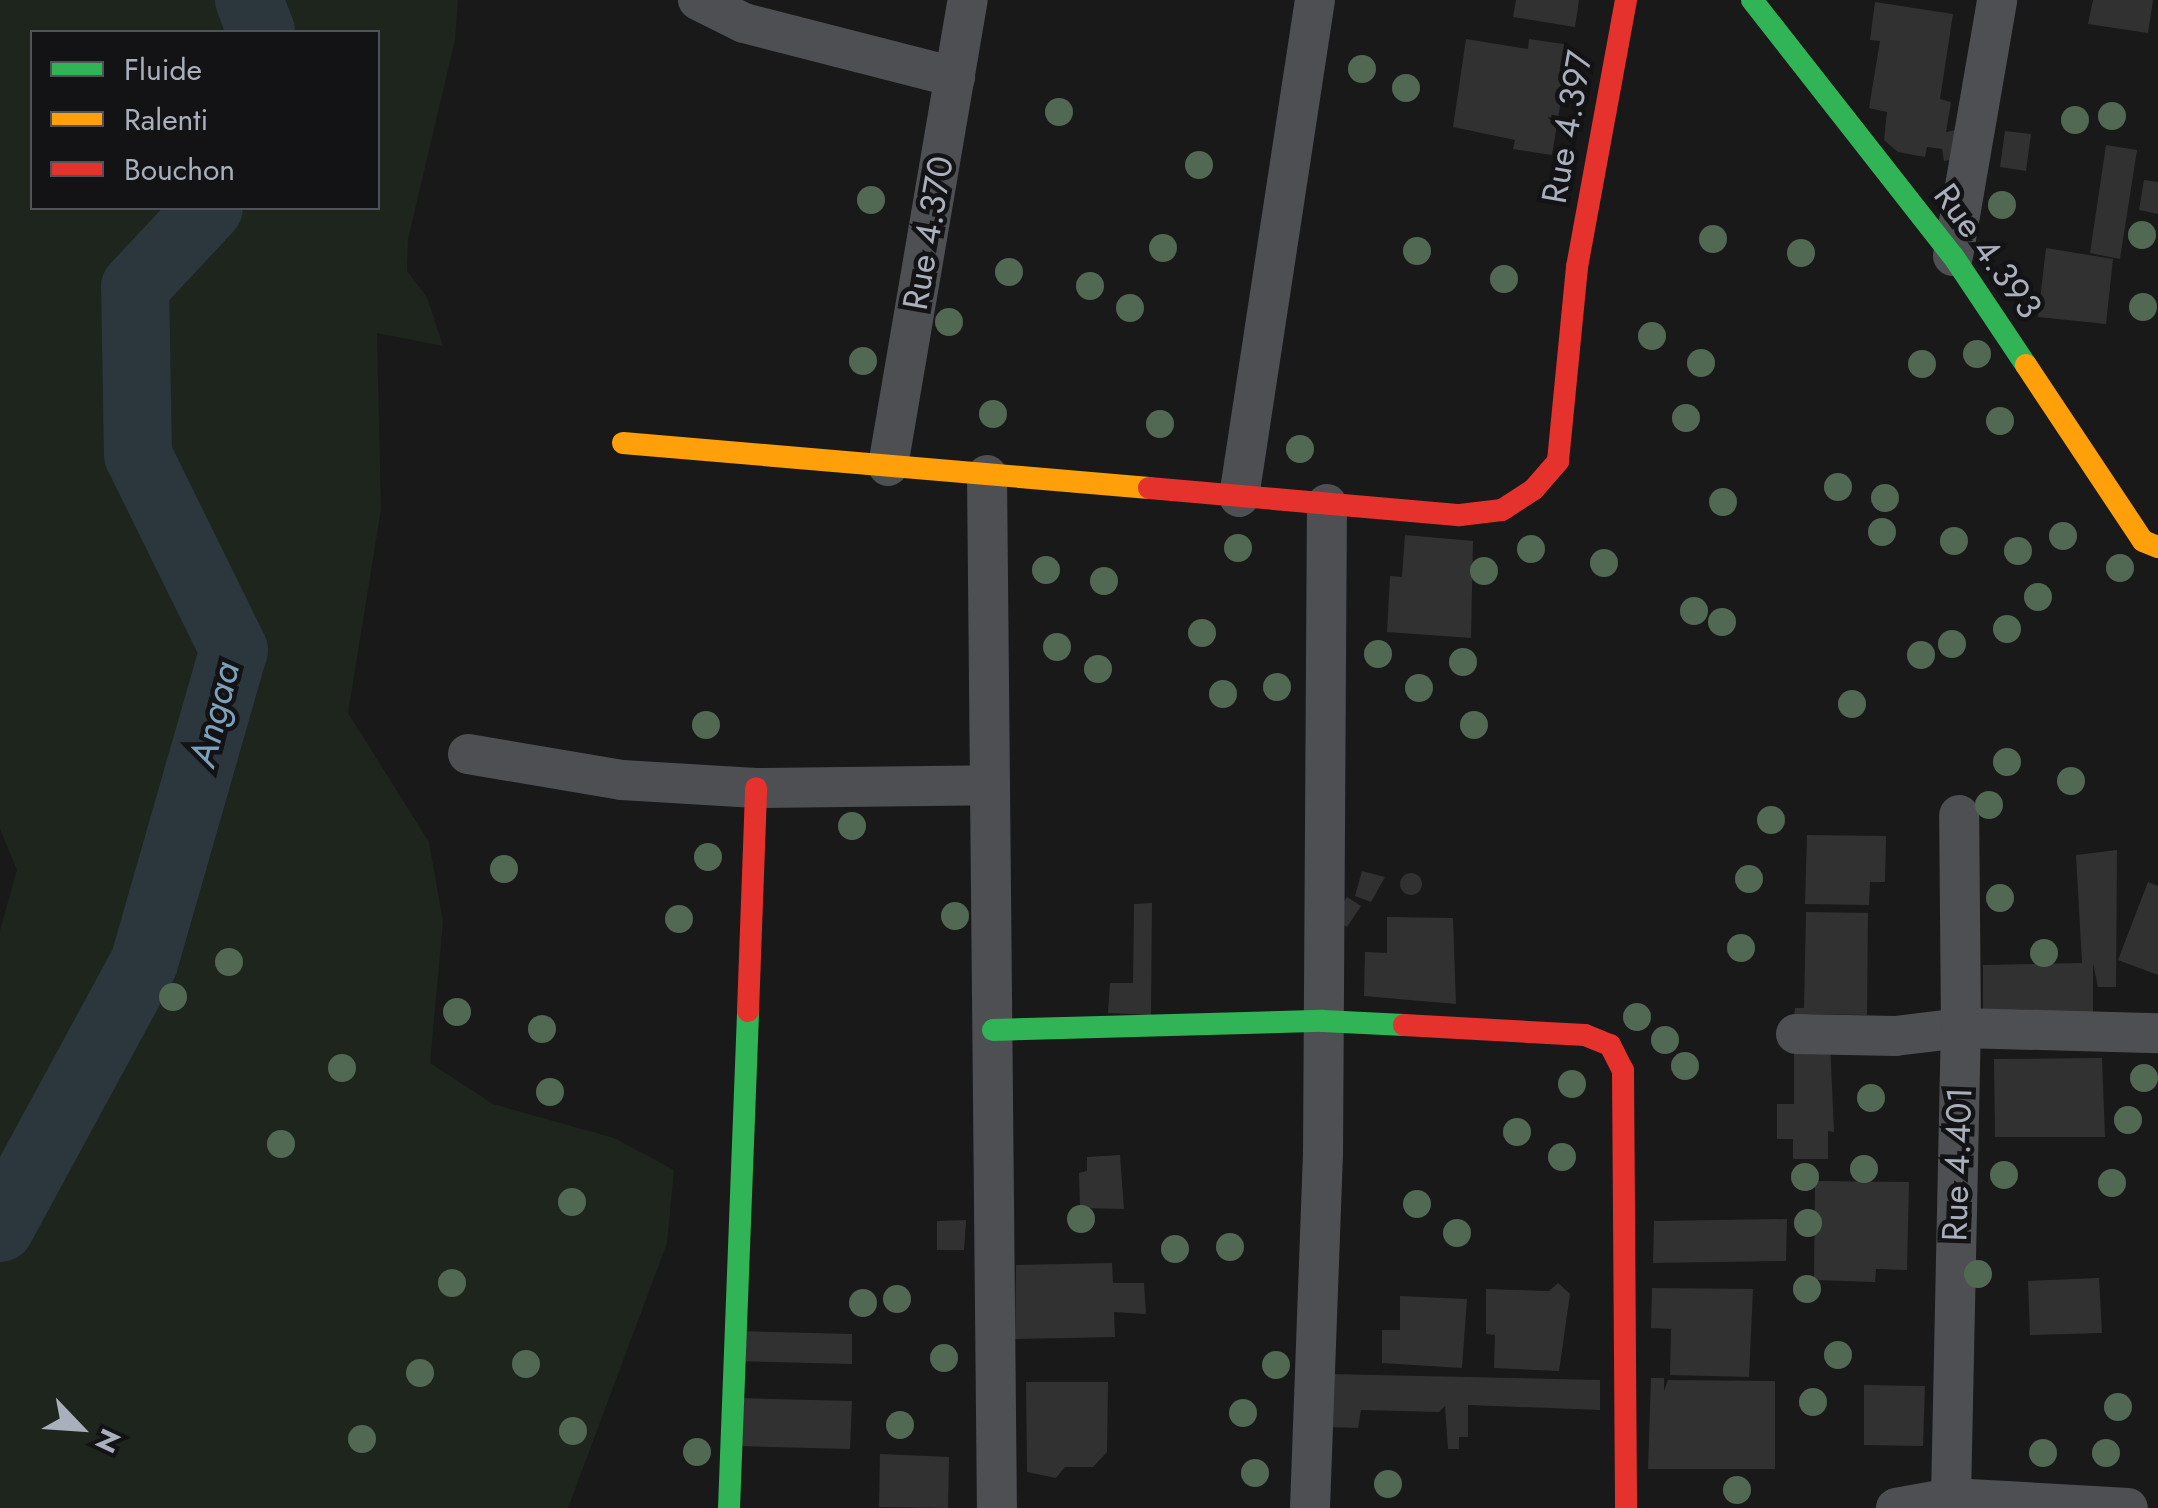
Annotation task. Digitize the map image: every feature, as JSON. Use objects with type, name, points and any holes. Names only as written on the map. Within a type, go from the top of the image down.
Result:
[{"type":"street","points":[[698,0],[744,23],[954,77]]},
{"type":"street","name":"Rue 4.370","points":[[888,466],[968,0]]},
{"type":"street","points":[[1239,496],[1315,0]]},
{"type":"street","name":"Rue 4.397","points":[[622,443],[1460,515],[1502,510],[1534,489],[1558,461],[1577,267],[1626,0]]},
{"type":"street","name":"Rue 4.393","points":[[1752,0],[1953,256],[2143,541],[2158,547]]},
{"type":"street","points":[[1953,256],[1998,0]]},
{"type":"street","points":[[987,474],[997,1508]]},
{"type":"street","points":[[1310,1508],[1323,1021],[1327,504]]},
{"type":"street","points":[[468,754],[622,780],[756,788],[990,785]]},
{"type":"street","points":[[729,1508],[756,788]]},
{"type":"street","name":"Rue 4.401","points":[[1951,1498],[1961,1028],[1959,815]]},
{"type":"street","points":[[993,1030],[1323,1021],[1585,1034],[1610,1046],[1624,1070],[1626,1508]]},
{"type":"street","points":[[1796,1034],[1895,1036],[1961,1028],[2158,1034]]},
{"type":"street","points":[[1896,1508],[1951,1498],[2128,1508]]},
{"type":"shaded area","points":[[0,0],[458,0],[455,40],[408,239],[407,271],[427,297],[443,346],[377,333],[381,509],[348,713],[429,842],[443,922],[430,1063],[493,1104],[614,1138],[674,1170],[667,1243],[568,1508],[0,1508],[0,930],[17,870],[0,829]]},
{"type":"building","points":[[1516,0],[1579,0],[1575,27],[1513,17]]},
{"type":"building","points":[[2093,0],[2153,0],[2148,33],[2088,24]]},
{"type":"building","points":[[1875,2],[1953,14],[1940,99],[1951,102],[1946,132],[1961,129],[1964,158],[1944,161],[1942,149],[1927,147],[1925,157],[1898,152],[1884,140],[1887,112],[1869,108],[1880,41],[1870,40]]},
{"type":"building","points":[[1466,39],[1528,49],[1529,39],[1570,45],[1552,155],[1513,149],[1515,140],[1453,127]]},
{"type":"building","points":[[2005,131],[2031,134],[2026,171],[2000,167]]},
{"type":"building","points":[[2106,145],[2137,150],[2120,259],[2090,253]]},
{"type":"building","points":[[2144,180],[2158,182],[2158,214],[2139,210]]},
{"type":"building","points":[[2046,248],[2113,259],[2106,324],[2038,317]]},
{"type":"building","points":[[1405,535],[1473,541],[1471,638],[1387,632],[1390,576],[1402,577]]},
{"type":"building","points":[[1807,835],[1886,836],[1885,882],[1870,882],[1869,905],[1805,904]]},
{"type":"building","points":[[2117,850],[2116,987],[2098,987],[2093,963],[2093,1019],[1983,1010],[1983,965],[2082,963],[2076,855]]},
{"type":"building","points":[[1362,871],[1385,877],[1371,902],[1355,896]]},
{"type":"building","points":[[1411,873],[1419,876],[1419,892],[1411,895],[1403,892],[1400,884],[1403,876]]},
{"type":"building","points":[[2148,882],[2158,886],[2158,975],[2118,960]]},
{"type":"building","points":[[1347,897],[1361,906],[1347,927],[1333,918]]},
{"type":"building","points":[[1152,903],[1151,1015],[1108,1013],[1110,983],[1133,983],[1134,904]]},
{"type":"building","points":[[1806,912],[1868,913],[1867,1015],[1809,1014],[1793,1025],[1795,1008],[1804,1008]]},
{"type":"building","points":[[1387,917],[1453,918],[1456,1004],[1364,996],[1365,952],[1387,953]]},
{"type":"building","points":[[1794,1040],[1830,1041],[1834,1132],[1828,1131],[1828,1159],[1793,1159],[1793,1139],[1777,1139],[1777,1104],[1794,1104]]},
{"type":"building","points":[[2102,1058],[2105,1137],[1995,1137],[1994,1059]]},
{"type":"building","points":[[1120,1155],[1124,1209],[1080,1208],[1079,1173],[1087,1171],[1087,1157]]},
{"type":"building","points":[[1815,1181],[1909,1182],[1907,1270],[1876,1269],[1875,1282],[1814,1280]]},
{"type":"building","points":[[1787,1219],[1786,1261],[1653,1263],[1654,1221]]},
{"type":"building","points":[[966,1220],[964,1250],[937,1250],[937,1221]]},
{"type":"building","points":[[1112,1263],[1113,1283],[1144,1283],[1146,1314],[1114,1312],[1115,1337],[1015,1339],[1016,1265]]},
{"type":"building","points":[[2099,1278],[2102,1333],[2030,1335],[2028,1281]]},
{"type":"building","points":[[1558,1283],[1570,1294],[1559,1371],[1494,1368],[1495,1335],[1486,1334],[1486,1289],[1549,1291]]},
{"type":"building","points":[[1652,1288],[1753,1289],[1749,1377],[1670,1375],[1671,1329],[1651,1328]]},
{"type":"building","points":[[1400,1296],[1467,1299],[1462,1368],[1382,1363],[1382,1330],[1400,1330]]},
{"type":"building","points":[[738,1331],[852,1334],[852,1364],[737,1361]]},
{"type":"building","points":[[1329,1374],[1600,1380],[1600,1410],[1468,1405],[1468,1437],[1459,1437],[1459,1449],[1448,1449],[1445,1406],[1439,1412],[1361,1410],[1358,1428],[1328,1427]]},
{"type":"building","points":[[1651,1378],[1664,1378],[1664,1391],[1668,1380],[1775,1381],[1775,1469],[1648,1469]]},
{"type":"building","points":[[1026,1382],[1108,1382],[1107,1452],[1093,1467],[1065,1467],[1056,1478],[1027,1472]]},
{"type":"building","points":[[1864,1385],[1925,1386],[1923,1446],[1864,1445]]},
{"type":"building","points":[[737,1398],[852,1401],[850,1449],[736,1446]]},
{"type":"building","points":[[880,1454],[949,1457],[948,1508],[879,1507]]},
{"type":"waterway","name":"Angaa","points":[[249,0],[260,30]]},
{"type":"waterway","name":"Angaa","points":[[0,1228],[144,963],[234,650],[138,455],[135,287],[207,210]]},
{"type":"traffic: fast","points":[[1752,0],[1953,256],[2026,365]]},
{"type":"traffic: fast","points":[[729,1508],[748,1011]]},
{"type":"traffic: fast","points":[[993,1030],[1323,1021],[1404,1025]]},
{"type":"traffic: slow","points":[[2026,365],[2143,541],[2158,547]]},
{"type":"traffic: slow","points":[[623,443],[1149,488]]},
{"type":"traffic: jam","points":[[1149,488],[1460,515],[1502,510],[1534,489],[1558,461],[1577,267],[1626,0]]},
{"type":"traffic: jam","points":[[748,1011],[756,788]]},
{"type":"traffic: jam","points":[[1404,1025],[1585,1035],[1610,1045],[1623,1070],[1626,1508]]}]
